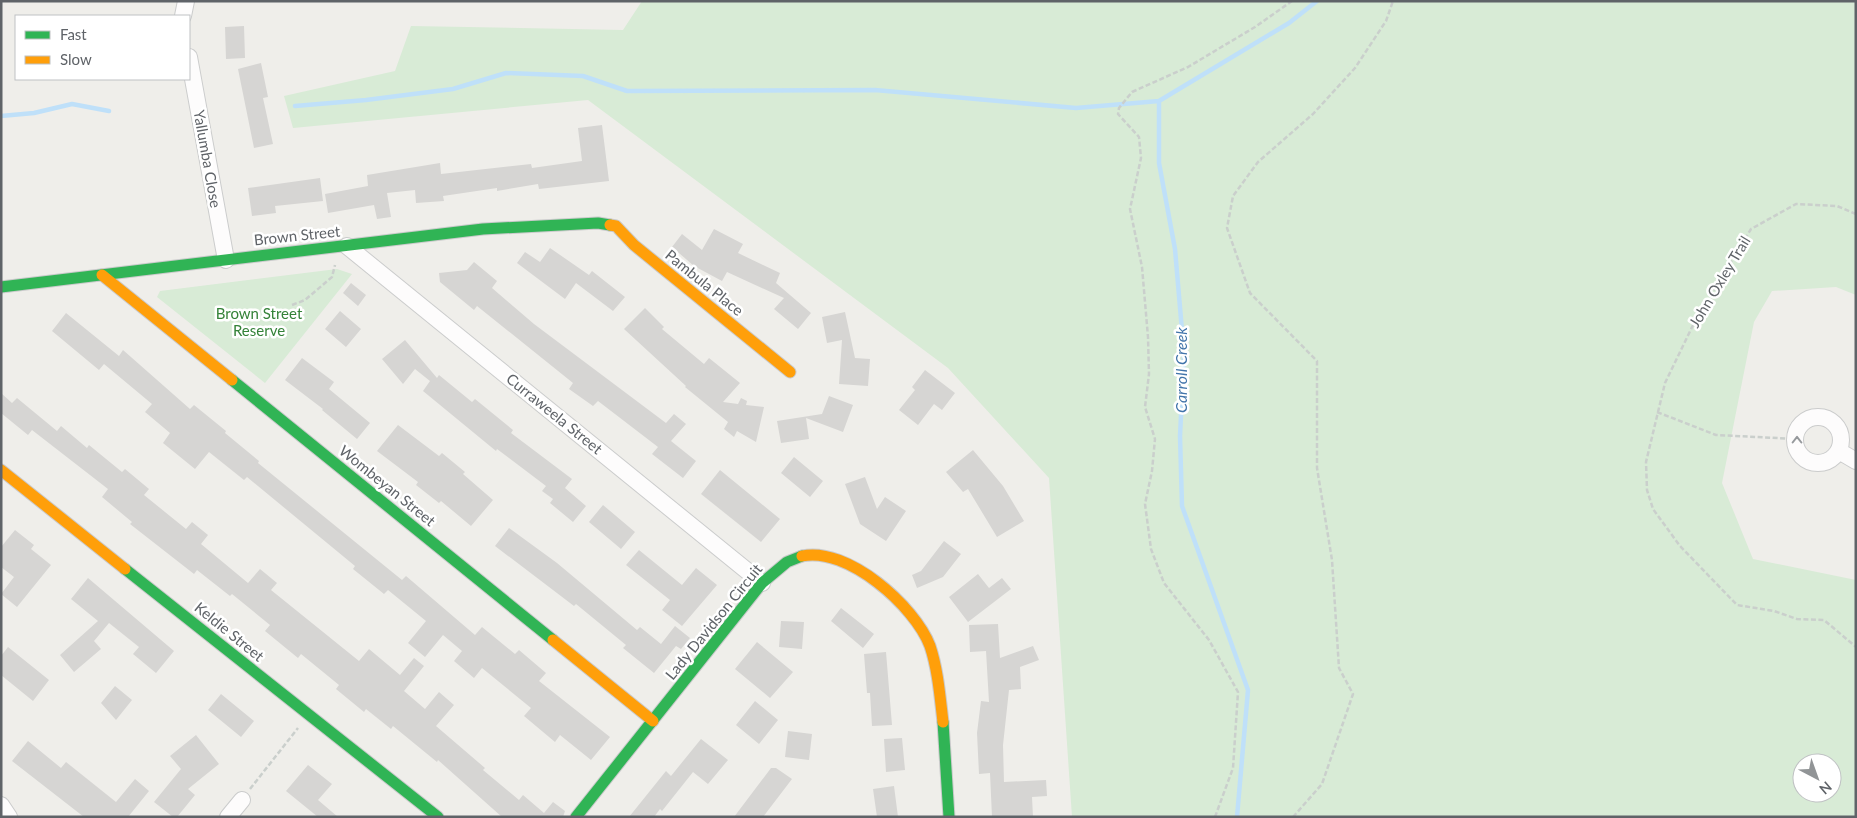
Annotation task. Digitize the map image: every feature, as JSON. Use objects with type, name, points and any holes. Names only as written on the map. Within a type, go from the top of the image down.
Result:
[{"type":"street","points":[[183,15],[186,1]]},
{"type":"street","name":"Yallumba Close","points":[[190,63],[226,260]]},
{"type":"street","name":"Brown Street","points":[[1,287],[483,229],[598,223]]},
{"type":"street","name":"Pambula Place","points":[[598,223],[616,226],[634,245],[790,372]]},
{"type":"street","name":"Curraweela Street","points":[[343,246],[762,583]]},
{"type":"street","name":"Wombeyan Street","points":[[102,275],[653,721]]},
{"type":"street","points":[[1820,417],[1827,418],[1838,428],[1841,434],[1839,452],[1831,460],[1824,463],[1810,462],[1799,453],[1795,439],[1796,432],[1806,421],[1820,417]]},
{"type":"street","points":[[1839,452],[1856,461]]},
{"type":"street","name":"Keldie Street","points":[[1,470],[438,817]]},
{"type":"street","name":"Lady Davidson Circuit","points":[[576,817],[762,583],[787,560],[816,554],[842,559],[883,588],[906,609],[929,645],[940,693],[949,817]]},
{"type":"street","points":[[228,817],[242,800]]},
{"type":"street","points":[[1,806],[9,817]]},
{"type":"path","points":[[1215,817],[1233,768],[1238,692],[1209,640],[1164,583],[1151,549],[1145,504],[1152,472],[1154,439],[1144,407],[1149,374],[1147,328],[1142,267],[1130,209],[1141,158],[1139,137],[1118,114],[1119,108],[1132,92],[1188,67],[1255,27],[1292,1]]},
{"type":"path","points":[[1293,817],[1322,784],[1353,694],[1339,668],[1332,560],[1317,468],[1317,361],[1250,293],[1227,228],[1234,196],[1258,162],[1313,114],[1355,68],[1386,21],[1393,1]]},
{"type":"path","name":"John Oxley Trail","points":[[1856,214],[1837,206],[1796,204],[1751,229],[1695,322],[1665,383],[1646,462],[1647,490],[1653,509],[1680,546],[1737,604],[1774,611],[1797,618],[1824,620],[1856,647]]},
{"type":"path","points":[[292,305],[305,300],[332,277],[343,246]]},
{"type":"path","points":[[1658,412],[1716,435],[1795,439]]},
{"type":"path","points":[[242,800],[308,715]]},
{"type":"green space","points":[[642,1],[1856,1],[1856,295],[1836,287],[1772,291],[1754,322],[1722,483],[1753,559],[1856,580],[1856,817],[1072,817],[1049,478],[948,368],[588,100],[293,128],[284,96],[395,71],[411,26],[623,30]]},
{"type":"green space","name":"Brown Street Reserve","points":[[337,269],[352,274],[265,383],[157,297],[160,291]]},
{"type":"building","points":[[244,26],[245,58],[226,59],[225,27]]},
{"type":"building","points":[[261,63],[268,97],[263,98],[273,144],[254,148],[238,69]]},
{"type":"building","points":[[602,125],[609,181],[539,189],[538,184],[497,191],[497,188],[443,196],[444,201],[416,203],[415,190],[387,193],[391,217],[377,219],[374,205],[328,213],[325,194],[368,186],[367,175],[440,163],[441,174],[531,164],[532,168],[582,161],[578,128]]},
{"type":"building","points":[[320,178],[323,201],[275,206],[276,213],[252,216],[248,188]]},
{"type":"building","points":[[714,229],[743,244],[738,253],[780,273],[776,283],[811,313],[798,329],[774,309],[784,298],[727,272],[722,281],[694,266],[672,247],[682,234],[702,250]]},
{"type":"building","points":[[550,248],[589,275],[592,271],[625,297],[613,311],[576,283],[565,299],[517,263],[525,252],[540,262]]},
{"type":"building","points":[[474,262],[497,281],[492,288],[534,324],[666,423],[674,414],[686,424],[671,441],[696,461],[683,478],[652,454],[658,447],[598,401],[593,406],[569,389],[573,383],[477,306],[474,310],[440,282],[439,273],[467,270]]},
{"type":"building","points":[[351,283],[366,295],[358,306],[343,293]]},
{"type":"building","points":[[645,308],[664,327],[662,329],[704,364],[709,358],[740,383],[723,402],[738,404],[741,398],[747,401],[746,405],[764,407],[756,442],[737,431],[734,437],[724,429],[728,422],[685,387],[624,329]]},
{"type":"building","points":[[340,311],[361,329],[346,347],[325,329]]},
{"type":"building","points":[[845,312],[855,358],[870,359],[868,386],[839,384],[842,340],[827,343],[822,317]]},
{"type":"building","points":[[66,313],[119,356],[123,350],[190,409],[194,405],[226,431],[225,433],[259,461],[258,463],[402,580],[406,576],[475,635],[482,627],[515,654],[519,650],[546,673],[539,681],[610,737],[591,760],[560,735],[555,742],[524,716],[531,708],[482,668],[474,678],[454,661],[462,651],[443,635],[425,657],[408,643],[426,621],[388,590],[384,594],[353,569],[355,566],[247,477],[244,480],[209,452],[195,469],[163,443],[170,433],[145,412],[152,404],[104,364],[99,370],[52,331]]},
{"type":"building","points":[[405,340],[437,378],[439,375],[472,402],[475,399],[513,430],[511,433],[572,479],[565,488],[586,506],[573,522],[550,503],[553,499],[542,491],[546,486],[497,449],[496,451],[423,391],[430,381],[415,369],[403,384],[382,359]]},
{"type":"building","points":[[302,358],[334,382],[329,389],[370,423],[357,439],[323,409],[285,380]]},
{"type":"building","points":[[925,370],[955,393],[942,410],[934,404],[918,425],[899,410],[915,390],[912,387]]},
{"type":"building","points":[[1,393],[12,403],[17,398],[57,431],[61,426],[87,448],[89,445],[122,472],[125,469],[149,489],[144,495],[186,529],[192,522],[208,535],[201,544],[248,583],[260,569],[277,583],[271,590],[359,661],[369,649],[400,675],[414,658],[424,666],[404,691],[425,709],[439,692],[454,705],[436,726],[485,768],[483,770],[519,800],[523,795],[544,813],[553,802],[565,811],[563,817],[502,817],[438,760],[437,762],[393,726],[391,729],[366,709],[364,712],[336,689],[339,685],[301,654],[298,658],[265,631],[270,625],[232,594],[230,596],[197,570],[194,574],[130,524],[132,522],[102,497],[108,489],[32,430],[28,435],[1,413]]},
{"type":"building","points":[[829,396],[853,405],[843,432],[806,418],[809,439],[781,443],[777,421],[822,414]]},
{"type":"building","points":[[398,425],[439,456],[442,453],[465,472],[463,474],[493,500],[471,526],[441,501],[439,503],[416,485],[418,482],[377,451]]},
{"type":"building","points":[[973,450],[1003,486],[1024,521],[997,537],[968,489],[963,492],[946,472]]},
{"type":"building","points":[[794,457],[823,481],[810,497],[781,473]]},
{"type":"building","points":[[720,470],[780,519],[761,542],[701,494]]},
{"type":"building","points":[[865,477],[877,509],[885,497],[906,511],[886,541],[860,524],[845,484]]},
{"type":"building","points":[[603,505],[635,532],[621,549],[589,522]]},
{"type":"building","points":[[509,528],[557,563],[637,630],[640,627],[661,644],[675,626],[690,638],[681,649],[676,646],[654,673],[623,648],[626,645],[576,604],[574,606],[495,546]]},
{"type":"building","points":[[15,530],[34,545],[31,549],[51,565],[17,607],[1,594],[14,577],[1,567],[1,547]]},
{"type":"building","points":[[944,541],[961,554],[943,577],[917,588],[912,575],[921,571]]},
{"type":"building","points":[[639,550],[682,585],[696,568],[717,585],[682,626],[662,610],[670,600],[626,565]]},
{"type":"building","points":[[978,574],[989,588],[1002,578],[1011,589],[968,622],[949,597]]},
{"type":"building","points":[[88,578],[174,651],[156,673],[133,654],[139,647],[109,623],[94,641],[101,649],[74,672],[60,655],[98,621],[71,599]]},
{"type":"building","points":[[841,608],[874,634],[863,648],[831,621]]},
{"type":"building","points":[[781,621],[804,622],[802,649],[779,647]]},
{"type":"building","points":[[998,624],[1000,658],[1033,646],[1039,660],[1020,667],[1021,689],[1009,690],[1003,745],[1004,782],[1046,780],[1047,796],[1032,797],[1033,817],[992,817],[990,773],[979,774],[977,733],[981,701],[989,702],[986,651],[970,652],[969,625]]},
{"type":"building","points":[[757,642],[793,672],[770,698],[735,669]]},
{"type":"building","points":[[8,647],[49,680],[33,701],[1,675],[1,656]]},
{"type":"building","points":[[886,652],[892,725],[872,726],[870,693],[867,693],[864,654]]},
{"type":"building","points":[[115,686],[132,700],[116,720],[101,703]]},
{"type":"building","points":[[221,694],[254,721],[241,737],[208,710]]},
{"type":"building","points":[[755,701],[778,720],[759,744],[736,725]]},
{"type":"building","points":[[788,731],[812,734],[809,760],[785,757]]},
{"type":"building","points":[[196,735],[219,764],[188,789],[195,795],[177,817],[173,817],[154,802],[181,769],[170,756]]},
{"type":"building","points":[[902,738],[905,770],[886,772],[884,739]]},
{"type":"building","points":[[701,739],[728,760],[708,784],[693,772],[662,811],[660,809],[654,817],[629,817],[666,771],[671,776]]},
{"type":"building","points":[[28,741],[61,768],[66,762],[116,802],[135,779],[149,791],[128,817],[84,817],[12,761]]},
{"type":"building","points":[[308,765],[332,784],[318,800],[338,817],[318,817],[286,791]]},
{"type":"building","points":[[771,768],[776,768],[792,779],[763,817],[734,817]]},
{"type":"building","points":[[894,786],[898,817],[877,817],[873,789]]},
{"type":"waterway","name":"Carroll Creek","points":[[1237,817],[1248,690],[1182,506],[1180,436],[1184,354],[1175,249],[1159,163],[1159,101],[1289,23],[1317,1]]},
{"type":"waterway","points":[[295,106],[366,100],[453,89],[506,73],[583,76],[627,91],[875,90],[1076,108],[1159,101]]},
{"type":"waterway","points":[[1,116],[34,113],[72,104],[109,111]]},
{"type":"traffic: fast","points":[[1,287],[483,229],[598,223],[610,225]]},
{"type":"traffic: fast","points":[[232,380],[553,640]]},
{"type":"traffic: fast","points":[[576,817],[762,583],[787,562],[802,556]]},
{"type":"traffic: fast","points":[[125,569],[438,817]]},
{"type":"traffic: fast","points":[[943,722],[949,817]]},
{"type":"traffic: slow","points":[[610,225],[616,226],[634,245],[790,372]]},
{"type":"traffic: slow","points":[[102,275],[232,380]]},
{"type":"traffic: slow","points":[[1,470],[125,569]]},
{"type":"traffic: slow","points":[[802,556],[820,555],[839,560],[858,570],[877,582],[895,597],[910,614],[922,630],[933,655],[943,722]]},
{"type":"traffic: slow","points":[[553,640],[653,721]]}]
